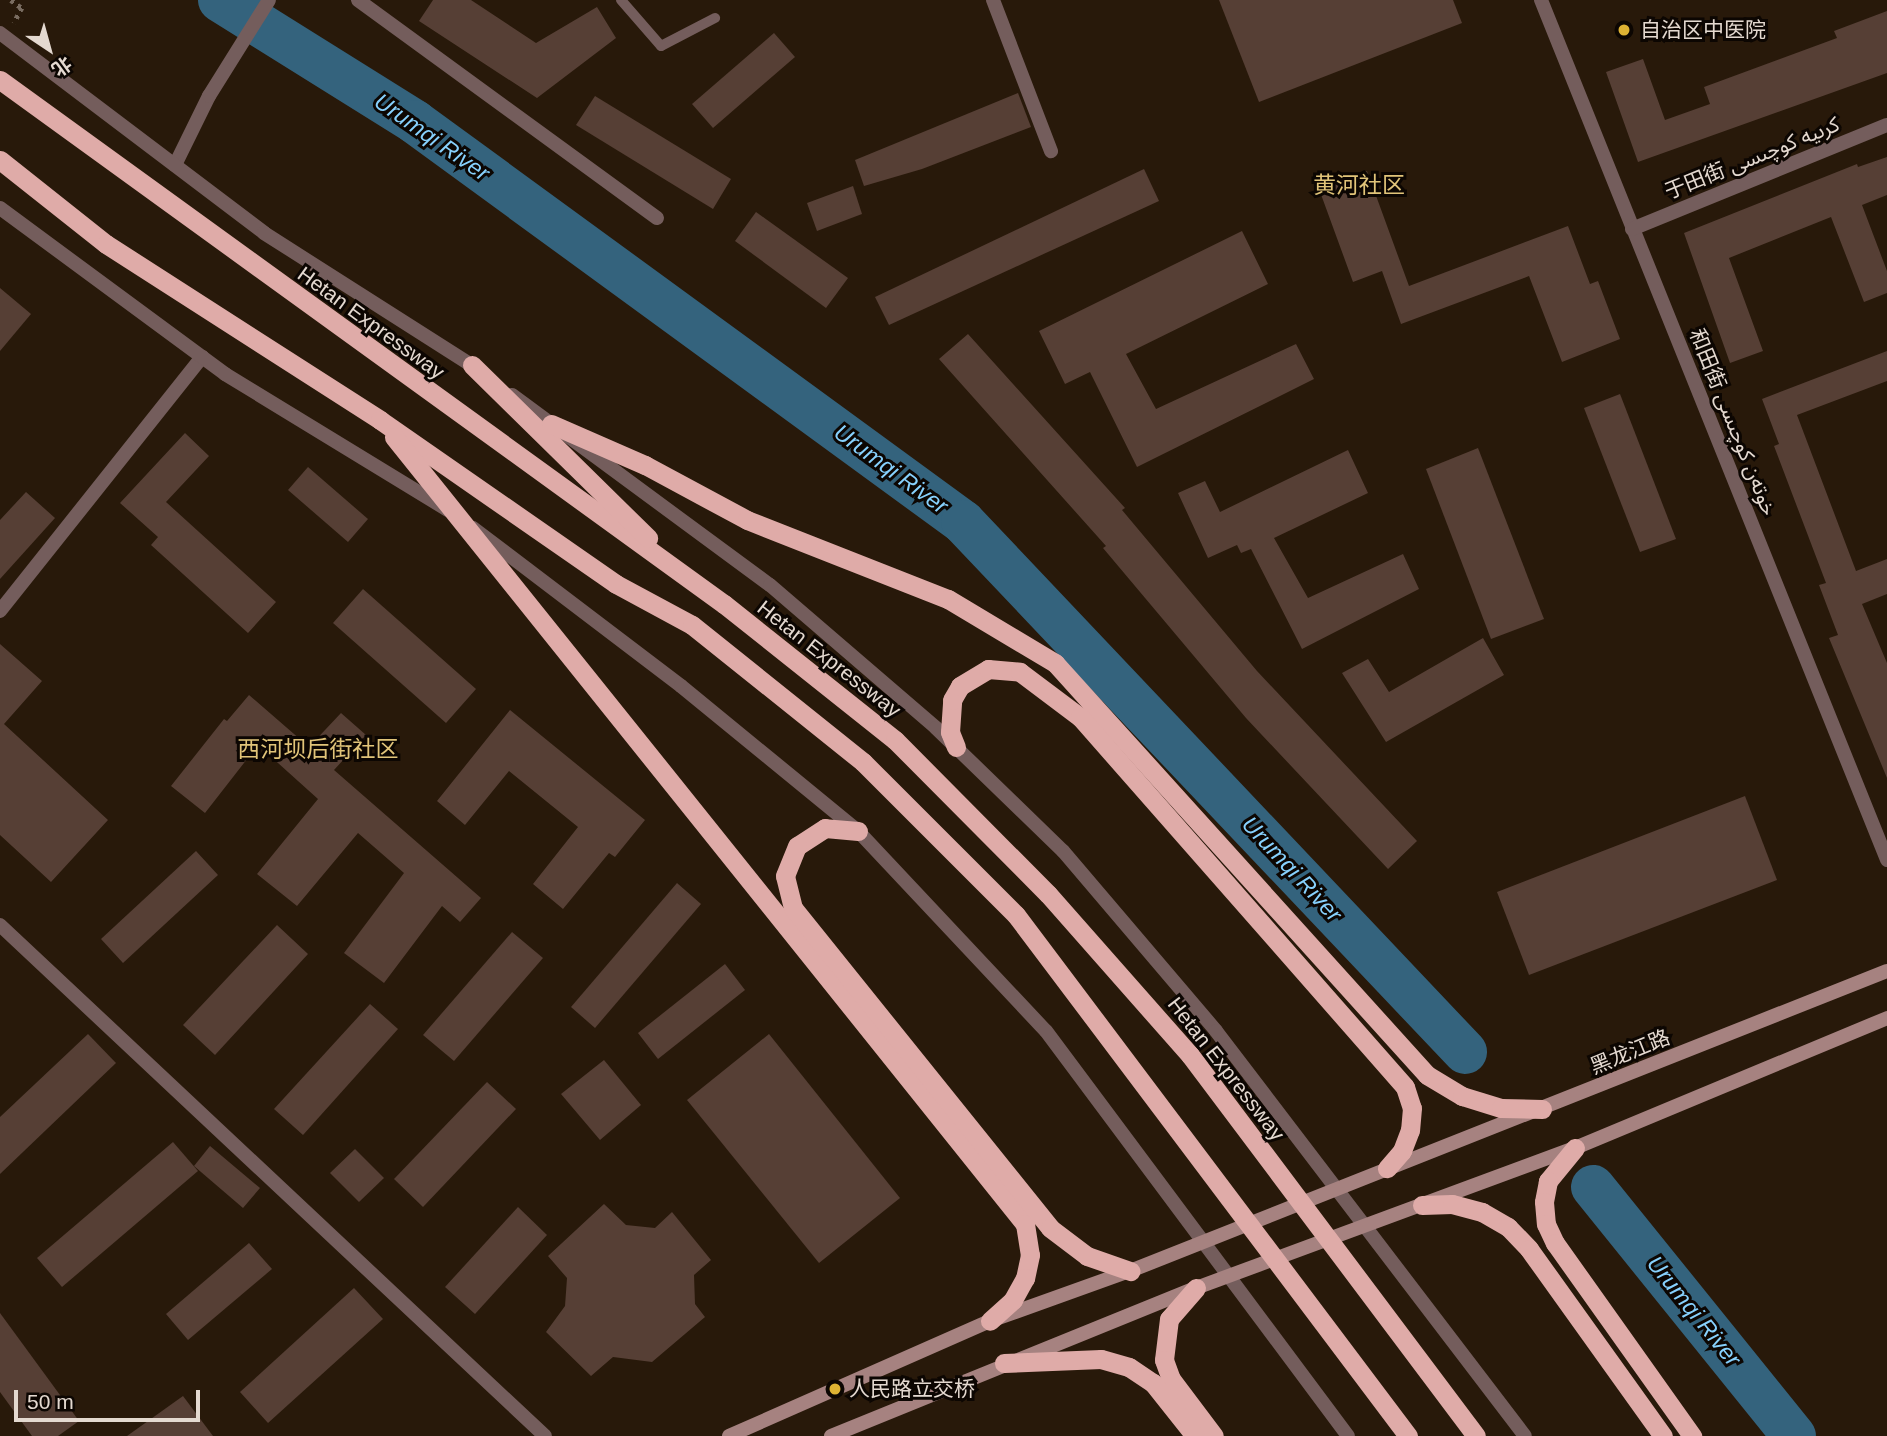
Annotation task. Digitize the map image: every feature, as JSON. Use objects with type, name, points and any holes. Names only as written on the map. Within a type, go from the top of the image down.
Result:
[{"type":"highway","name":"Hetan Expressway","points":[[0,80],[694,583],[895,740],[1048,894],[1190,1055],[1476,1436]]},
{"type":"highway","points":[[0,160],[106,244],[380,420],[616,583],[692,625],[863,762],[1016,915],[1408,1436]]},
{"type":"highway","points":[[472,365],[694,583]]},
{"type":"highway","points":[[380,420],[1025,1224],[1030,1255],[1025,1278],[1013,1300],[990,1321]]},
{"type":"highway","points":[[551,424],[645,465],[747,520],[948,599],[1055,663],[1427,1075],[1462,1096],[1488,1104],[1542,1109]]},
{"type":"highway","points":[[956,747],[948,716],[952,700],[960,686],[988,669],[1020,672],[1080,717],[1405,1087],[1412,1108],[1410,1130],[1402,1151],[1387,1168]]},
{"type":"highway","points":[[858,831],[825,828],[797,846],[785,876],[793,908],[1050,1228],[1087,1256],[1133,1270]]},
{"type":"highway","points":[[1576,1148],[1548,1181],[1544,1202],[1546,1224],[1555,1243],[1692,1436]]},
{"type":"highway","points":[[1422,1205],[1452,1204],[1482,1212],[1508,1227],[1529,1249],[1663,1436]]},
{"type":"highway","points":[[1196,1288],[1180,1301],[1163,1339],[1171,1379],[1214,1436]]},
{"type":"highway","points":[[1004,1363],[1101,1359],[1129,1367],[1153,1383],[1195,1436]]},
{"type":"main road","name":"黑龙江路","points":[[729,1436],[990,1321],[1133,1270],[1887,971]]},
{"type":"main road","points":[[831,1436],[1004,1363],[1196,1288],[1576,1148],[1887,1018]]},
{"type":"street","points":[[175,166],[209,96],[270,0]]},
{"type":"street","points":[[358,0],[657,218]]},
{"type":"street","points":[[993,0],[1051,151]]},
{"type":"street","name":"和田街 خوتەن كوچىسى","points":[[1541,0],[1887,860]]},
{"type":"street","points":[[0,33],[264,233],[472,365],[769,585],[956,747],[1063,851],[1216,1031],[1525,1436]]},
{"type":"street","name":"于田街 كرىيە كوچىسى","points":[[1632,229],[1887,125]]},
{"type":"street","points":[[0,208],[202,357],[458,517],[681,685],[858,831],[1046,1031],[1348,1436]]},
{"type":"street","points":[[0,611],[202,357]]},
{"type":"street","points":[[0,925],[545,1436]]},
{"type":"lane","points":[[621,0],[661,46],[715,18]]},
{"type":"path","points":[[11,0],[22,8]]},
{"type":"water","points":[[1781,1407],[1808,1436],[1781,1436],[1765,1419]]},
{"type":"building","points":[[433,0],[471,0],[536,43],[597,7],[616,38],[537,98],[419,21]]},
{"type":"building","points":[[1219,0],[1453,0],[1462,23],[1259,102]]},
{"type":"building","points":[[1887,11],[1887,73],[1638,162],[1606,72],[1643,59],[1665,120],[1710,104],[1704,87],[1837,38],[1834,31]]},
{"type":"building","points":[[774,33],[795,57],[713,128],[692,104]]},
{"type":"building","points":[[1018,93],[1031,127],[922,169],[864,186],[855,160]]},
{"type":"building","points":[[595,96],[731,179],[713,209],[576,125]]},
{"type":"building","points":[[1887,157],[1887,195],[1862,205],[1887,271],[1887,293],[1864,302],[1831,217],[1729,258],[1763,351],[1730,363],[1684,233],[1857,164],[1858,167]]},
{"type":"building","points":[[1144,169],[1159,201],[889,325],[875,297]]},
{"type":"building","points":[[1367,171],[1409,286],[1568,226],[1590,284],[1598,281],[1620,339],[1562,362],[1529,276],[1401,324],[1382,271],[1353,282],[1319,189]]},
{"type":"building","points":[[853,186],[862,214],[817,231],[807,203]]},
{"type":"building","points":[[756,212],[848,278],[826,308],[735,241]]},
{"type":"building","points":[[1242,231],[1268,284],[1126,354],[1156,409],[1296,344],[1314,379],[1137,467],[1090,372],[1065,384],[1039,331]]},
{"type":"building","points":[[0,288],[31,314],[0,351]]},
{"type":"building","points":[[968,334],[1125,508],[1122,510],[1257,671],[1417,841],[1388,869],[1246,718],[1103,548],[1106,546],[939,359]]},
{"type":"building","points":[[1887,351],[1887,381],[1797,415],[1856,571],[1887,559],[1887,594],[1862,604],[1887,663],[1887,778],[1829,638],[1838,635],[1819,585],[1826,583],[1774,446],[1779,444],[1762,399]]},
{"type":"building","points":[[1620,394],[1676,539],[1640,552],[1584,408]]},
{"type":"building","points":[[185,433],[209,456],[166,502],[276,602],[248,633],[151,545],[158,537],[120,503]]},
{"type":"building","points":[[1478,448],[1544,619],[1491,639],[1426,469]]},
{"type":"building","points":[[1348,450],[1368,493],[1274,538],[1308,598],[1403,554],[1419,589],[1302,649],[1251,549],[1241,553],[1237,545],[1208,558],[1178,493],[1205,481],[1220,512]]},
{"type":"building","points":[[308,467],[368,519],[348,542],[288,490]]},
{"type":"building","points":[[26,492],[55,518],[0,579],[0,520]]},
{"type":"building","points":[[363,589],[476,689],[446,723],[333,623]]},
{"type":"building","points":[[1483,638],[1504,675],[1386,742],[1342,673],[1368,659],[1389,692]]},
{"type":"building","points":[[0,644],[42,681],[4,724],[108,820],[51,882],[0,835]]},
{"type":"building","points":[[249,695],[309,747],[341,713],[366,735],[334,770],[481,898],[460,922],[442,906],[384,983],[344,953],[404,873],[358,833],[297,906],[257,874],[318,799],[258,745],[205,813],[171,786],[224,719],[227,721]]},
{"type":"building","points":[[510,710],[645,820],[615,857],[609,853],[563,909],[533,884],[578,827],[509,771],[465,825],[437,801]]},
{"type":"building","points":[[1745,796],[1777,880],[1529,975],[1497,892]]},
{"type":"building","points":[[196,851],[218,875],[123,963],[101,939]]},
{"type":"building","points":[[677,883],[701,904],[595,1028],[571,1007]]},
{"type":"building","points":[[277,925],[308,954],[215,1055],[183,1025]]},
{"type":"building","points":[[512,932],[543,958],[454,1061],[423,1035]]},
{"type":"building","points":[[725,964],[745,990],[658,1059],[638,1033]]},
{"type":"building","points":[[370,1004],[398,1029],[303,1135],[274,1109]]},
{"type":"building","points":[[88,1034],[116,1063],[0,1174],[0,1117]]},
{"type":"building","points":[[769,1034],[900,1198],[819,1263],[687,1100]]},
{"type":"building","points":[[604,1060],[641,1105],[600,1140],[561,1094]]},
{"type":"building","points":[[487,1082],[516,1109],[423,1207],[394,1179]]},
{"type":"building","points":[[173,1142],[198,1171],[62,1287],[37,1258]]},
{"type":"building","points":[[210,1146],[260,1188],[243,1208],[194,1166]]},
{"type":"building","points":[[355,1149],[384,1178],[359,1202],[330,1173]]},
{"type":"building","points":[[604,1204],[626,1225],[655,1228],[672,1212],[711,1260],[694,1275],[695,1304],[705,1317],[652,1362],[613,1357],[591,1376],[546,1332],[565,1306],[567,1278],[548,1256]]},
{"type":"building","points":[[518,1207],[547,1235],[475,1314],[445,1287]]},
{"type":"building","points":[[249,1243],[272,1269],[188,1340],[166,1314]]},
{"type":"building","points":[[354,1288],[383,1319],[268,1423],[240,1392]]},
{"type":"building","points":[[0,1313],[79,1421],[58,1436],[32,1436],[0,1392]]},
{"type":"building","points":[[183,1396],[213,1436],[127,1436]]},
{"type":"waterway","name":"Urumqi River","points":[[220,0],[415,122],[963,522],[1465,1052]]},
{"type":"waterway","name":"Urumqi River","points":[[1593,1187],[1794,1436]]},
{"type":"place","name":"自治区中医院","points":[[1624,30]]},
{"type":"place","name":"人民路立交桥","points":[[835,1389]]},
{"type":"district","name":"黄河社区","points":[[1359,185]]},
{"type":"district","name":"西河坝后街社区","points":[[318,749]]}]
